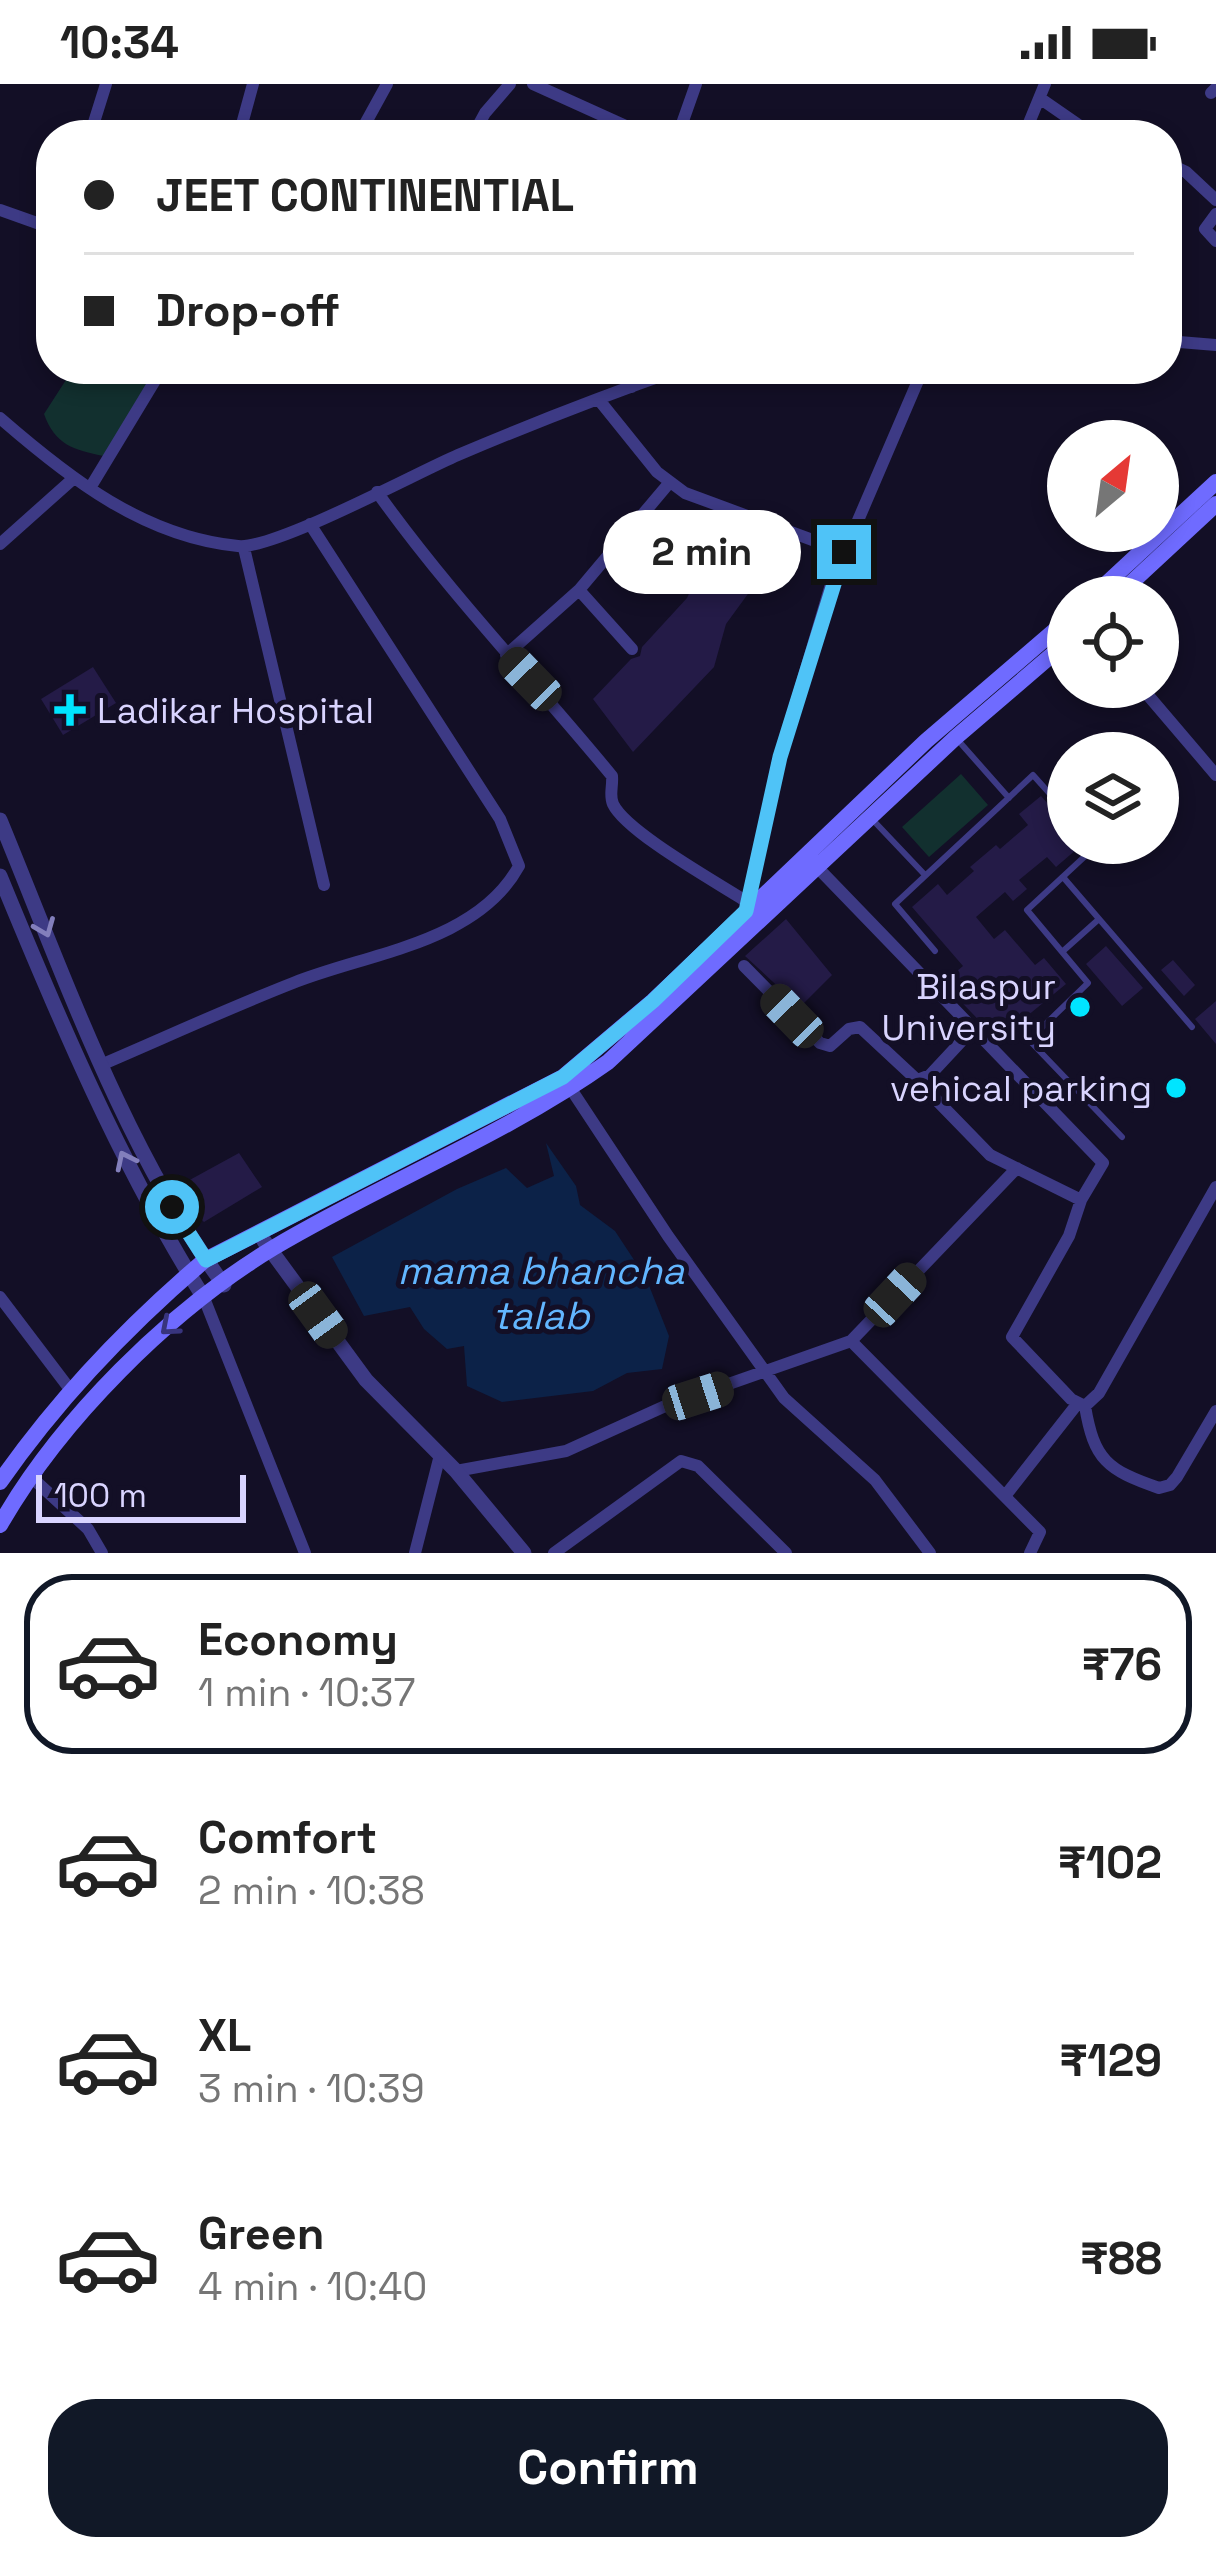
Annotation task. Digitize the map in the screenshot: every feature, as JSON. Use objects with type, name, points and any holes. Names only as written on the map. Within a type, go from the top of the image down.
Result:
[{"type":"main road","points":[[1115,576],[1216,482]]},
{"type":"main road","points":[[1139,576],[1216,504]]},
{"type":"main road","points":[[1,1479],[72,1392],[206,1260],[608,1062],[870,817],[1047,639]]},
{"type":"main road","points":[[0,1525],[29,1476],[106,1385],[203,1298],[270,1250],[567,1083],[747,906],[1047,657]]},
{"type":"street","points":[[95,120],[106,84]]},
{"type":"street","points":[[243,120],[253,84]]},
{"type":"street","points":[[367,120],[387,84]]},
{"type":"street","points":[[481,120],[510,84]]},
{"type":"street","points":[[533,84],[613,120]]},
{"type":"street","points":[[683,120],[696,84]]},
{"type":"street","points":[[1032,120],[1045,84]]},
{"type":"street","points":[[1042,99],[1072,120]]},
{"type":"street","points":[[1182,170],[1216,200]]},
{"type":"street","points":[[0,209],[36,222]]},
{"type":"street","points":[[1216,214],[1205,225],[1216,241]]},
{"type":"street","points":[[1182,342],[1216,345]]},
{"type":"street","points":[[90,488],[153,384]]},
{"type":"street","points":[[0,418],[125,512],[176,535],[244,548],[310,524],[456,456],[640,384]]},
{"type":"street","points":[[377,492],[419,551],[613,776],[610,797],[616,810],[637,830],[747,906],[780,757],[844,552],[917,384]]},
{"type":"street","points":[[598,400],[644,458],[685,493],[844,552]]},
{"type":"street","points":[[0,544],[74,478]]},
{"type":"street","points":[[506,655],[579,590],[670,482]]},
{"type":"street","points":[[104,1064],[296,981],[413,943],[496,898],[519,866],[500,819],[310,524]]},
{"type":"street","points":[[244,548],[324,885]]},
{"type":"street","points":[[579,590],[632,650]]},
{"type":"street","points":[[1159,708],[1216,775]]},
{"type":"street","points":[[0,820],[154,1173],[224,1285]]},
{"type":"street","points":[[817,867],[1103,1163],[1082,1199],[1069,1236],[1012,1337],[1082,1404],[1099,1456],[1159,1489],[1170,1485],[1216,1412]]},
{"type":"street","points":[[0,876],[87,1084],[144,1197],[203,1298],[305,1553]]},
{"type":"street","points":[[744,966],[820,1043],[830,1046],[850,1029],[860,1028],[989,1155],[1082,1199]]},
{"type":"street","points":[[917,1080],[930,1076],[971,1030]]},
{"type":"street","points":[[567,1083],[767,1373],[796,1410],[875,1480],[930,1553]]},
{"type":"street","points":[[456,1471],[566,1451],[663,1407],[851,1342],[1017,1168]]},
{"type":"street","points":[[1005,1496],[1082,1404],[1099,1394],[1216,1187]]},
{"type":"street","points":[[259,1234],[379,1393],[456,1471],[524,1553]]},
{"type":"street","points":[[0,1297],[72,1392]]},
{"type":"street","points":[[851,1342],[1040,1532],[1030,1553]]},
{"type":"street","points":[[416,1553],[440,1454]]},
{"type":"street","points":[[554,1553],[681,1461],[698,1466],[786,1553]]},
{"type":"street","points":[[29,1476],[88,1528],[102,1553]]},
{"type":"lane","points":[[951,732],[1009,798]]},
{"type":"lane","points":[[935,951],[895,904],[1034,776],[1047,791]]},
{"type":"lane","points":[[870,817],[926,875]]},
{"type":"lane","points":[[1077,864],[1027,910],[1088,983],[1029,1040],[1122,1137]]},
{"type":"lane","points":[[1063,877],[1192,1028]]},
{"type":"lane","points":[[1062,952],[1099,919]]},
{"type":"green space","points":[[63,384],[149,384],[104,456],[67,444],[54,433],[44,414]]},
{"type":"green space","points":[[961,774],[988,805],[929,857],[902,827]]},
{"type":"water","name":"mama bhancha talab","points":[[546,1143],[576,1186],[580,1205],[615,1231],[646,1278],[669,1336],[662,1369],[627,1373],[593,1391],[502,1402],[467,1386],[464,1346],[447,1349],[424,1329],[410,1307],[364,1316],[332,1257],[457,1189],[506,1168],[527,1188],[554,1176]]},
{"type":"building","points":[[714,540],[762,563],[753,587],[726,624],[714,667],[633,752],[593,699],[631,659],[640,656],[642,647],[687,598]]},
{"type":"building","points":[[93,667],[116,703],[63,735],[41,699]]},
{"type":"building","points":[[1041,796],[1047,803],[1047,857],[1019,880],[1027,889],[1013,901],[1005,892],[976,917],[994,939],[1005,930],[1035,965],[1044,958],[1066,984],[998,1040],[943,983],[963,966],[912,907],[938,884],[947,895],[974,871],[970,867],[1028,825],[1019,814]]},
{"type":"building","points":[[786,919],[832,975],[800,1007],[745,956]]},
{"type":"building","points":[[1106,946],[1143,988],[1122,1006],[1086,964]]},
{"type":"building","points":[[1173,960],[1195,985],[1184,996],[1161,970]]},
{"type":"building","points":[[1216,1001],[1216,1044],[1195,1019]]},
{"type":"building","points":[[239,1153],[262,1187],[204,1222],[190,1208],[186,1182]]},
{"type":"place","name":"Ladikar Hospital","points":[[70,710]]},
{"type":"place","name":"Bilaspur University","points":[[1080,1007]]},
{"type":"place","name":"vehical parking","points":[[1176,1088]]},
{"type":"route","points":[[172,1207],[206,1260],[563,1077],[653,1001],[746,911],[780,757],[844,552]]}]
